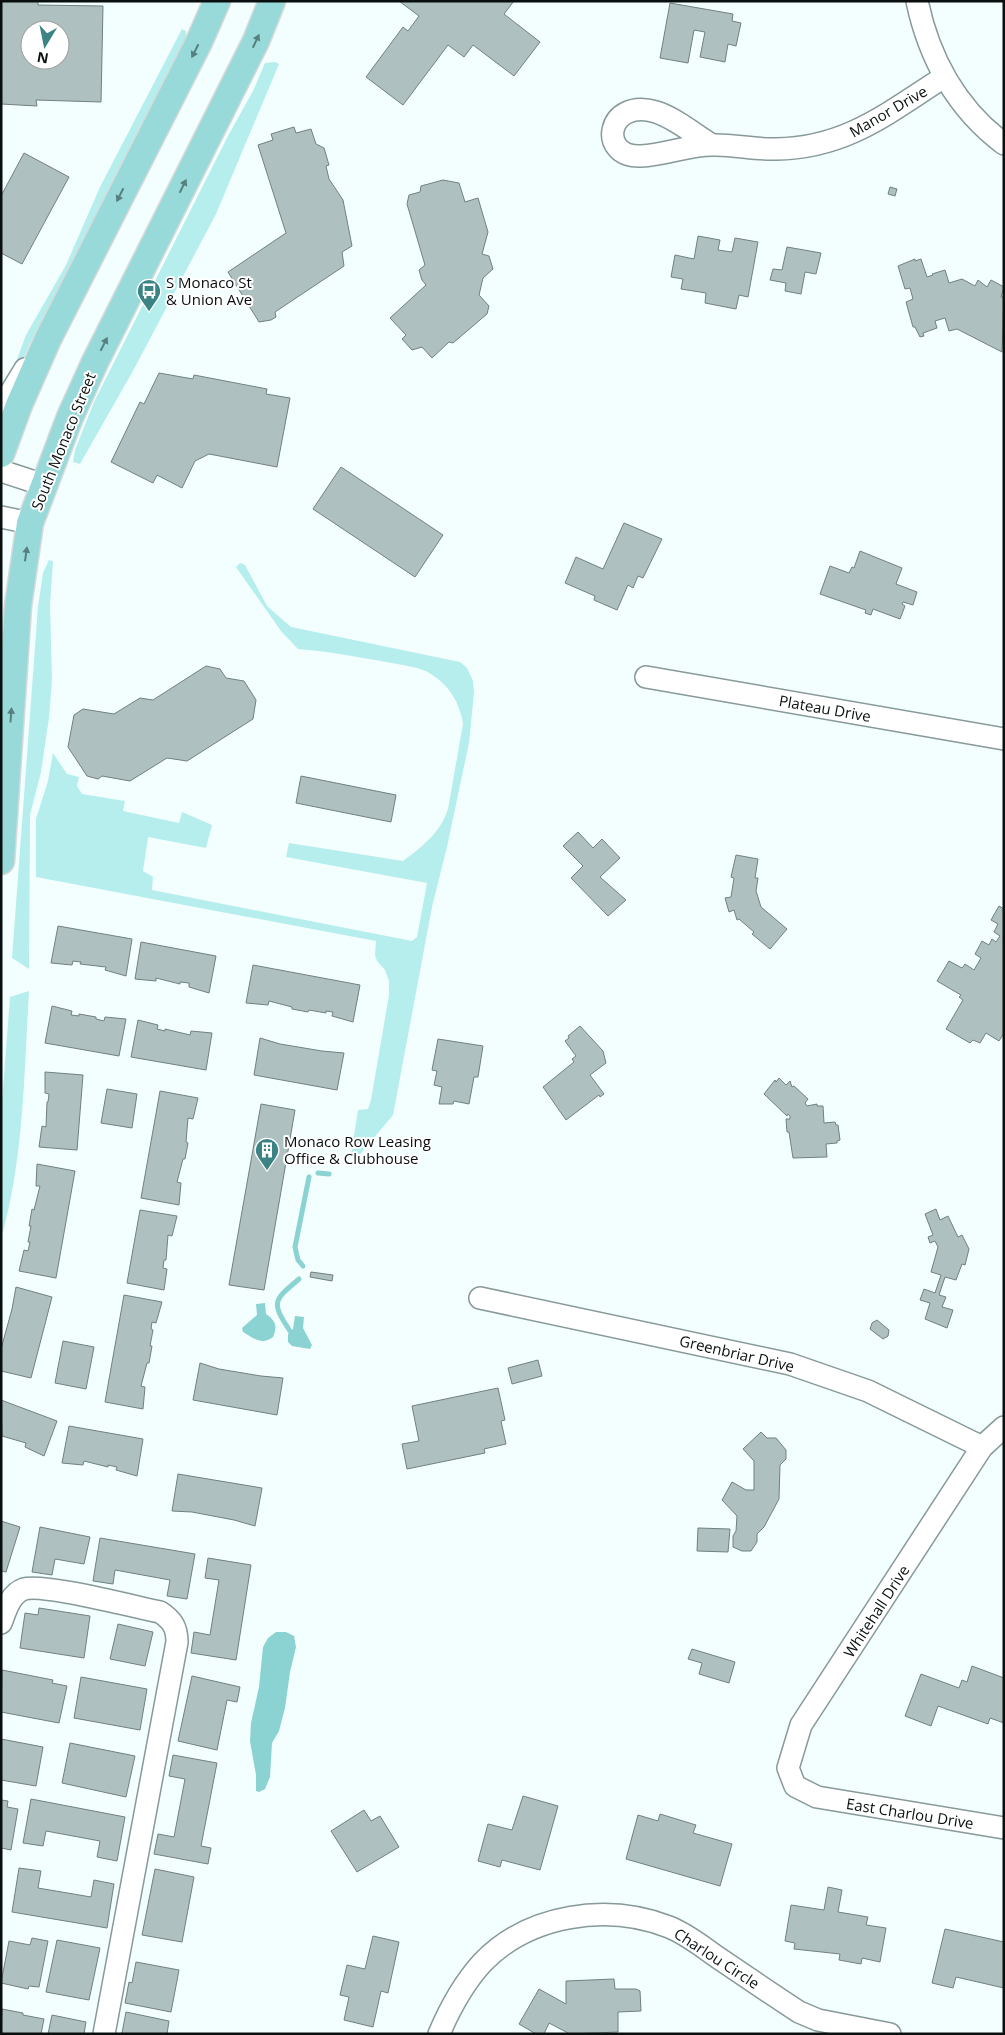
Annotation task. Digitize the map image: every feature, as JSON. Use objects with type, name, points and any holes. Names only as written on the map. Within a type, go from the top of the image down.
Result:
[{"type":"main road","points":[[1,454],[19,405],[58,319],[199,42],[217,1]]},
{"type":"main road","name":"South Monaco Street","points":[[1,861],[18,606],[30,524],[70,417],[95,362],[256,41],[272,1]]},
{"type":"street","points":[[917,1],[922,27],[930,49],[944,77],[967,110],[1004,144]]},
{"type":"street","name":"Manor Drive","points":[[712,145],[776,149],[812,146],[833,141],[859,131],[944,77]]},
{"type":"street","points":[[1,403],[8,397],[58,319]]},
{"type":"street","points":[[1,471],[44,485]]},
{"type":"street","points":[[1,517],[30,524]]},
{"type":"street","name":"Plateau Drive","points":[[646,677],[1004,739]]},
{"type":"street","name":"Greenbriar Drive","points":[[480,1298],[790,1364],[868,1391],[982,1447]]},
{"type":"street","name":"Whitehall Drive","points":[[817,1797],[796,1786],[788,1768],[801,1725],[982,1447],[1004,1427]]},
{"type":"street","points":[[1,1623],[8,1604],[14,1596],[23,1589],[44,1589],[160,1612],[174,1624],[177,1632],[104,2034]]},
{"type":"street","name":"East Charlou Drive","points":[[817,1797],[1004,1828]]},
{"type":"street","name":"Charlou Circle","points":[[439,2034],[450,2008],[467,1981],[483,1962],[503,1945],[533,1929],[554,1921],[600,1914],[644,1919],[688,1936],[799,2012],[818,2020],[890,2034]]},
{"type":"shaded area","points":[[182,29],[186,31],[186,41],[32,339],[13,382],[13,370],[26,335],[66,265],[100,187]]},
{"type":"shaded area","points":[[275,62],[279,64],[216,214],[134,369],[80,464],[73,462],[75,450],[94,402],[228,136],[253,91],[265,63]]},
{"type":"shaded area","points":[[49,560],[53,561],[50,605],[52,680],[49,718],[41,772],[30,815],[29,969],[12,958],[38,607],[43,573]]},
{"type":"shaded area","points":[[240,563],[245,565],[267,606],[291,627],[460,662],[467,668],[473,681],[474,693],[469,743],[432,907],[393,1115],[357,1158],[351,1155],[358,1110],[368,1109],[371,1100],[389,995],[389,981],[385,970],[377,961],[375,955],[376,941],[36,877],[36,819],[48,781],[53,753],[67,774],[79,777],[77,786],[82,794],[125,801],[123,811],[179,823],[182,812],[212,825],[206,848],[148,837],[143,871],[153,877],[152,890],[412,941],[417,937],[427,883],[286,857],[289,843],[403,861],[424,844],[436,832],[445,818],[448,809],[463,724],[462,716],[453,695],[437,678],[421,669],[342,654],[298,649],[281,631],[236,567]]},
{"type":"shaded area","points":[[29,991],[19,1147],[9,1209],[1,1239],[1,1115],[10,997]]},
{"type":"shaded area","points":[[265,1303],[266,1314],[272,1319],[275,1330],[273,1337],[269,1340],[261,1341],[243,1332],[242,1328],[257,1315],[256,1304]]},
{"type":"shaded area","points":[[295,1316],[304,1317],[303,1328],[312,1345],[310,1349],[292,1346],[288,1342],[288,1334],[293,1329]]},
{"type":"shaded area","points":[[276,1632],[286,1632],[294,1636],[296,1647],[285,1708],[279,1731],[272,1743],[270,1777],[265,1789],[259,1792],[256,1791],[256,1775],[250,1741],[251,1723],[259,1687],[263,1647],[268,1638]]},
{"type":"building","points":[[1,1],[38,1],[38,5],[103,6],[101,102],[36,100],[37,106],[1,104]]},
{"type":"building","points":[[399,1],[514,1],[504,14],[540,42],[514,76],[473,45],[464,57],[448,45],[403,105],[366,77],[403,27],[408,31],[419,16]]},
{"type":"building","points":[[670,3],[733,14],[732,21],[741,23],[736,46],[728,44],[725,62],[700,57],[705,32],[694,30],[688,63],[660,58]]},
{"type":"building","points":[[294,127],[296,133],[311,129],[316,144],[324,148],[329,165],[326,166],[329,179],[343,200],[352,246],[342,252],[344,266],[275,312],[276,317],[259,322],[228,272],[286,233],[258,145],[273,140],[271,134]]},
{"type":"building","points":[[24,153],[69,177],[22,264],[1,253],[1,196]]},
{"type":"building","points":[[443,180],[459,183],[465,202],[478,198],[488,232],[482,254],[489,256],[493,269],[483,278],[479,295],[489,306],[487,314],[453,343],[449,342],[432,358],[422,347],[412,350],[402,339],[406,335],[390,318],[426,285],[422,280],[419,270],[425,265],[407,204],[409,195],[420,192],[421,186]]},
{"type":"building","points":[[890,187],[897,189],[895,196],[888,194]]},
{"type":"building","points":[[698,236],[720,240],[718,250],[732,252],[735,238],[758,242],[748,297],[739,295],[736,309],[705,303],[706,293],[681,289],[683,279],[671,277],[675,255],[694,259]]},
{"type":"building","points":[[787,247],[821,253],[816,274],[805,272],[801,294],[785,291],[786,283],[770,280],[773,269],[782,270]]},
{"type":"building","points":[[915,259],[915,261],[921,259],[927,277],[945,270],[949,283],[962,279],[975,286],[978,280],[987,287],[991,280],[1004,287],[1001,297],[1004,297],[1002,352],[957,329],[949,331],[945,318],[935,321],[937,328],[923,333],[924,336],[920,337],[915,327],[913,327],[906,302],[913,299],[910,288],[905,289],[898,266]]},
{"type":"building","points":[[159,373],[193,379],[194,375],[267,389],[266,394],[290,398],[277,467],[209,454],[195,461],[182,488],[157,475],[153,483],[111,462],[140,402],[144,404]]},
{"type":"building","points":[[341,467],[443,535],[415,577],[313,509]]},
{"type":"building","points":[[624,523],[662,539],[643,578],[638,576],[633,588],[628,585],[617,610],[594,600],[595,596],[565,583],[576,557],[603,569]]},
{"type":"building","points":[[860,551],[902,568],[896,584],[917,592],[913,605],[903,602],[902,604],[905,606],[900,619],[873,609],[871,615],[865,613],[866,610],[820,594],[830,566],[849,573],[852,567],[854,568]]},
{"type":"building","points":[[206,666],[220,669],[226,678],[244,681],[256,700],[253,719],[187,761],[167,758],[130,781],[102,776],[98,779],[87,776],[68,747],[74,715],[83,709],[114,714],[140,698],[153,700]]},
{"type":"building","points":[[301,776],[396,795],[391,822],[296,803]]},
{"type":"building","points":[[578,832],[593,848],[602,839],[620,858],[600,877],[626,900],[608,916],[571,878],[583,866],[563,846]]},
{"type":"building","points":[[736,855],[758,859],[755,878],[758,878],[756,891],[761,907],[787,929],[770,949],[752,934],[754,932],[739,919],[737,920],[734,910],[729,912],[725,898],[731,897],[734,878],[731,877]]},
{"type":"building","points":[[999,906],[1004,909],[1004,1033],[999,1041],[986,1033],[980,1043],[973,1040],[970,1043],[946,1029],[963,1000],[959,997],[961,995],[937,981],[949,961],[962,968],[965,964],[974,970],[981,958],[975,954],[982,941],[989,945],[992,939],[996,942],[1000,936],[994,932],[998,924],[991,920]]},
{"type":"building","points":[[58,926],[132,939],[126,976],[105,970],[106,967],[80,964],[81,962],[73,961],[72,965],[51,963]]},
{"type":"building","points":[[141,942],[216,956],[209,993],[189,987],[189,983],[180,982],[180,984],[156,978],[156,981],[135,979]]},
{"type":"building","points":[[253,965],[360,985],[353,1022],[332,1016],[333,1012],[326,1011],[326,1013],[309,1010],[308,1012],[269,1001],[268,1005],[246,1003]]},
{"type":"building","points":[[52,1006],[72,1011],[71,1015],[79,1016],[79,1014],[96,1017],[96,1019],[104,1021],[105,1017],[126,1019],[119,1056],[45,1043]]},
{"type":"building","points":[[138,1020],[158,1025],[157,1029],[165,1031],[165,1029],[190,1035],[191,1031],[212,1033],[206,1070],[131,1057]]},
{"type":"building","points":[[580,1026],[603,1051],[606,1063],[590,1075],[604,1094],[600,1097],[599,1095],[566,1120],[543,1087],[574,1062],[572,1059],[576,1056],[565,1041]]},
{"type":"building","points":[[260,1038],[280,1044],[344,1053],[337,1090],[254,1075]]},
{"type":"building","points":[[438,1039],[483,1046],[478,1077],[474,1077],[469,1104],[454,1101],[453,1104],[439,1104],[442,1087],[434,1085],[437,1071],[432,1070]]},
{"type":"building","points":[[45,1072],[83,1075],[77,1150],[39,1147],[42,1126],[46,1127],[49,1094],[45,1093]]},
{"type":"building","points":[[779,1078],[786,1085],[790,1081],[792,1087],[794,1086],[808,1099],[805,1103],[807,1106],[817,1104],[817,1106],[823,1106],[824,1123],[835,1122],[838,1125],[840,1140],[837,1143],[826,1144],[827,1157],[793,1158],[786,1119],[790,1119],[790,1116],[788,1114],[787,1116],[764,1094],[775,1080],[776,1082]]},
{"type":"building","points":[[107,1089],[137,1094],[132,1128],[101,1123]]},
{"type":"building","points":[[160,1091],[198,1098],[193,1119],[188,1118],[186,1142],[188,1143],[177,1182],[181,1183],[179,1205],[141,1198]]},
{"type":"building","name":"Monaco Row Leasing Office & Clubhouse","points":[[261,1104],[295,1110],[264,1290],[229,1285]]},
{"type":"building","points":[[37,1164],[75,1171],[56,1278],[19,1271],[24,1250],[28,1251],[32,1209],[34,1210],[40,1186],[36,1186]]},
{"type":"building","points":[[936,1209],[940,1220],[948,1216],[958,1237],[962,1235],[969,1249],[965,1265],[962,1264],[956,1280],[945,1277],[939,1295],[946,1297],[942,1307],[953,1310],[947,1328],[925,1319],[930,1303],[920,1300],[924,1289],[935,1293],[941,1275],[931,1272],[938,1247],[935,1241],[930,1243],[928,1237],[933,1235],[925,1214]]},
{"type":"building","points":[[140,1210],[177,1216],[172,1236],[168,1235],[166,1260],[164,1260],[163,1268],[167,1269],[164,1290],[127,1283]]},
{"type":"building","points":[[311,1272],[333,1275],[332,1281],[310,1277]]},
{"type":"building","points":[[16,1287],[52,1297],[31,1378],[1,1371],[1,1349]]},
{"type":"building","points":[[124,1295],[162,1302],[156,1323],[152,1322],[151,1329],[153,1330],[150,1346],[152,1346],[149,1363],[147,1363],[141,1386],[145,1387],[143,1409],[105,1402]]},
{"type":"building","points":[[877,1320],[889,1330],[888,1336],[883,1339],[870,1329],[872,1323]]},
{"type":"building","points":[[63,1341],[94,1347],[86,1389],[55,1383]]},
{"type":"building","points":[[538,1360],[542,1376],[512,1384],[508,1368]]},
{"type":"building","points":[[200,1363],[219,1369],[283,1378],[277,1415],[193,1400]]},
{"type":"building","points":[[498,1388],[505,1420],[501,1421],[506,1444],[484,1449],[485,1453],[407,1469],[402,1444],[419,1441],[412,1406]]},
{"type":"building","points":[[1,1400],[57,1421],[44,1456],[25,1447],[26,1443],[2,1436]]},
{"type":"building","points":[[69,1426],[143,1439],[137,1476],[116,1470],[117,1467],[108,1465],[108,1467],[84,1461],[83,1465],[62,1463]]},
{"type":"building","points":[[761,1432],[767,1438],[776,1438],[786,1450],[786,1459],[780,1465],[779,1499],[764,1527],[757,1534],[757,1542],[751,1551],[742,1551],[733,1547],[737,1516],[722,1500],[732,1482],[746,1490],[754,1490],[754,1461],[743,1449]]},
{"type":"building","points":[[178,1474],[262,1488],[255,1526],[192,1512],[172,1511]]},
{"type":"building","points":[[1,1521],[20,1527],[6,1572],[1,1571]]},
{"type":"building","points":[[40,1527],[90,1537],[84,1564],[55,1559],[52,1575],[32,1572]]},
{"type":"building","points":[[698,1528],[730,1529],[728,1552],[697,1551]]},
{"type":"building","points":[[100,1538],[195,1554],[187,1599],[167,1596],[170,1580],[115,1570],[113,1584],[93,1581]]},
{"type":"building","points":[[208,1558],[251,1565],[236,1660],[191,1653],[194,1632],[210,1635],[219,1580],[205,1578]]},
{"type":"building","points":[[39,1608],[90,1616],[84,1658],[20,1648],[25,1613],[38,1615]]},
{"type":"building","points":[[118,1624],[153,1632],[145,1666],[110,1659]]},
{"type":"building","points":[[692,1649],[735,1662],[729,1683],[699,1674],[702,1663],[688,1659]]},
{"type":"building","points":[[972,1666],[1004,1678],[1004,1723],[990,1718],[988,1724],[938,1706],[931,1726],[905,1716],[921,1674],[959,1688],[962,1680],[967,1682]]},
{"type":"building","points":[[2,1670],[53,1680],[52,1683],[67,1686],[59,1723],[1,1712]]},
{"type":"building","points":[[192,1676],[240,1687],[237,1702],[227,1700],[217,1750],[178,1741]]},
{"type":"building","points":[[81,1677],[147,1689],[140,1730],[74,1718]]},
{"type":"building","points":[[1,1739],[43,1747],[36,1786],[1,1780]]},
{"type":"building","points":[[70,1743],[135,1756],[126,1797],[62,1783]]},
{"type":"building","points":[[173,1755],[217,1763],[201,1846],[211,1848],[208,1864],[154,1854],[158,1834],[174,1837],[185,1779],[169,1776]]},
{"type":"building","points":[[523,1796],[558,1806],[540,1870],[502,1860],[500,1867],[478,1861],[488,1824],[512,1830]]},
{"type":"building","points":[[31,1799],[125,1817],[117,1861],[97,1857],[100,1841],[46,1831],[43,1846],[23,1843]]},
{"type":"building","points":[[1,1800],[8,1801],[7,1807],[18,1809],[11,1850],[1,1848]]},
{"type":"building","points":[[364,1810],[371,1821],[380,1816],[399,1847],[357,1872],[331,1831]]},
{"type":"building","points":[[660,1814],[696,1825],[693,1833],[732,1844],[720,1886],[626,1859],[638,1815],[658,1821]]},
{"type":"building","points":[[19,1868],[41,1871],[38,1888],[91,1897],[94,1880],[114,1884],[107,1928],[12,1912]]},
{"type":"building","points":[[155,1869],[194,1877],[182,1942],[142,1935]]},
{"type":"building","points":[[828,1887],[842,1890],[838,1912],[868,1917],[866,1925],[886,1928],[880,1962],[862,1958],[861,1964],[839,1960],[840,1954],[794,1949],[795,1943],[785,1941],[791,1905],[824,1910]]},
{"type":"building","points":[[945,1929],[1004,1942],[1004,1988],[956,1977],[953,1988],[932,1983]]},
{"type":"building","points":[[373,1936],[399,1942],[388,1993],[381,1991],[373,2027],[344,2020],[349,1997],[340,1995],[347,1965],[365,1969]]},
{"type":"building","points":[[32,1938],[48,1941],[39,1987],[29,1986],[28,1989],[1,1983],[9,1941],[30,1945]]},
{"type":"building","points":[[57,1940],[100,1948],[89,2000],[46,1992]]},
{"type":"building","points":[[136,1962],[179,1970],[171,2012],[125,2003],[129,1982],[132,1983]]},
{"type":"building","points":[[614,1979],[615,1989],[636,1989],[640,1991],[641,2011],[618,2012],[618,2032],[570,2034],[549,2023],[544,2034],[536,2034],[519,2024],[539,1989],[566,2004],[566,1981]]},
{"type":"building","points":[[2,2009],[44,2019],[41,2034],[1,2034]]},
{"type":"building","points":[[126,2012],[169,2021],[167,2034],[119,2034],[122,2033]]},
{"type":"building","points":[[52,2015],[86,2022],[84,2034],[48,2034]]},
{"type":"waterway","points":[[318,1173],[329,1174]]},
{"type":"waterway","points":[[303,1266],[298,1260],[295,1247],[309,1177]]},
{"type":"waterway","points":[[290,1331],[280,1314],[278,1302],[284,1292],[299,1279]]},
{"type":"place","name":"S Monaco St & Union Ave","points":[[149,312]]},
{"type":"place","name":"Monaco Row Leasing Office & Clubhouse","points":[[267,1171]]}]
